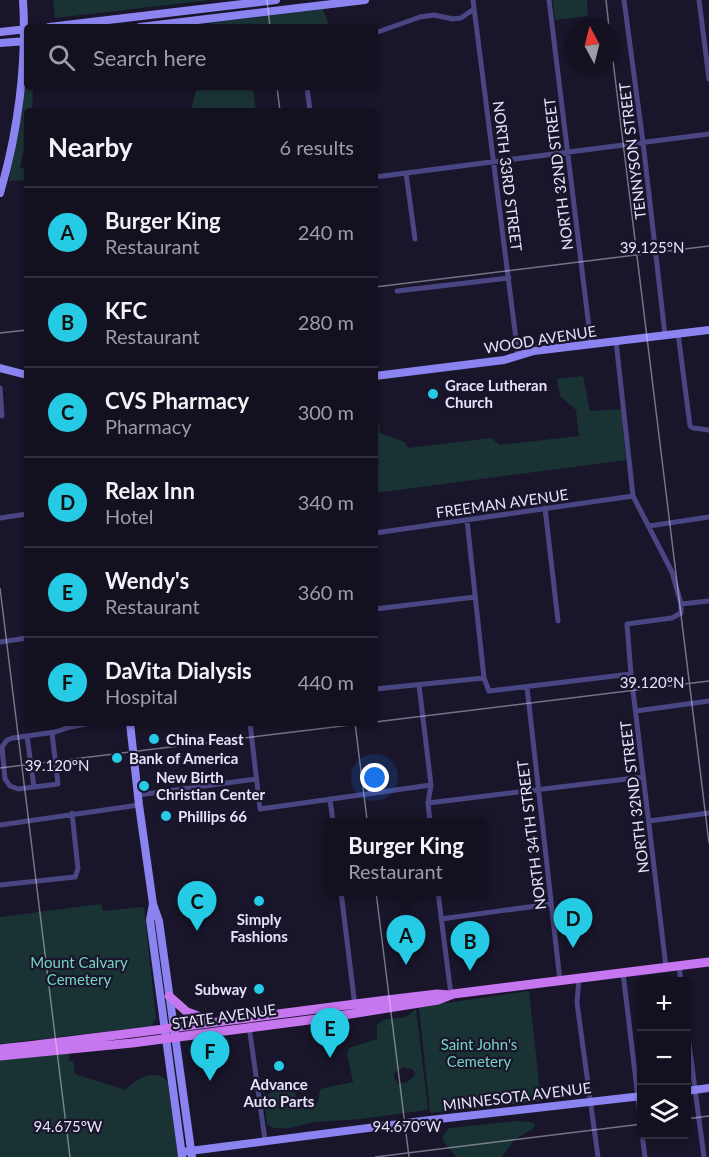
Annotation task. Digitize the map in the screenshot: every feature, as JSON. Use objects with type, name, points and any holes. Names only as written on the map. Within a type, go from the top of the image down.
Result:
[{"type":"main road","points":[[23,0],[25,24]]},
{"type":"main road","points":[[74,24],[276,0]]},
{"type":"main road","points":[[164,24],[365,0]]},
{"type":"main road","points":[[0,32],[24,29]]},
{"type":"main road","points":[[0,43],[24,42]]},
{"type":"main road","points":[[0,193],[9,158],[24,50]]},
{"type":"main road","name":"WOOD AVENUE","points":[[378,376],[504,360],[518,354],[709,330]]},
{"type":"main road","points":[[0,368],[24,374]]},
{"type":"main road","points":[[130,726],[153,904],[159,921],[169,996],[170,1033],[182,1154]]},
{"type":"main road","points":[[153,904],[150,920],[191,1154]]},
{"type":"main road","name":"STATE AVENUE","points":[[0,1049],[249,1027],[437,994],[450,995],[709,962]]},
{"type":"main road","points":[[169,996],[187,1012],[215,1022]]},
{"type":"main road","name":"STATE AVENUE","points":[[0,1056],[170,1033],[248,1017],[355,1008]]},
{"type":"main road","points":[[691,1090],[709,1088]]},
{"type":"main road","name":"MINNESOTA AVENUE","points":[[182,1154],[265,1140],[637,1096]]},
{"type":"street","name":"NORTH 33RD STREET","points":[[473,0],[518,354]]},
{"type":"street","name":"NORTH 32ND STREET","points":[[549,0],[591,344]]},
{"type":"street","name":"TENNYSON STREET","points":[[624,0],[665,335]]},
{"type":"street","points":[[699,0],[709,79]]},
{"type":"street","points":[[378,32],[420,16],[461,18],[474,9]]},
{"type":"street","points":[[307,90],[310,108]]},
{"type":"street","points":[[378,177],[709,134]]},
{"type":"street","points":[[406,173],[415,239]]},
{"type":"street","points":[[397,291],[509,278]]},
{"type":"street","points":[[678,333],[690,426],[709,430]]},
{"type":"street","points":[[616,341],[633,496],[672,572],[681,604],[709,601]]},
{"type":"street","points":[[0,388],[2,416]]},
{"type":"street","name":"FREEMAN AVENUE","points":[[378,533],[633,496]]},
{"type":"street","points":[[545,508],[558,621]]},
{"type":"street","points":[[0,518],[24,514]]},
{"type":"street","points":[[649,526],[709,517]]},
{"type":"street","points":[[467,520],[484,678],[489,691],[631,674]]},
{"type":"street","points":[[378,609],[475,597]]},
{"type":"street","name":"NORTH 32ND STREET","points":[[666,967],[627,624],[672,618],[681,613],[681,604]]},
{"type":"street","points":[[0,642],[24,638]]},
{"type":"street","points":[[378,689],[484,678]]},
{"type":"street","points":[[419,685],[431,785],[428,803],[430,818]]},
{"type":"street","name":"NORTH 34TH STREET","points":[[527,687],[560,981]]},
{"type":"street","points":[[636,711],[709,701]]},
{"type":"street","points":[[52,733],[58,782],[14,789],[5,778],[2,745],[7,740],[79,726]]},
{"type":"street","points":[[249,726],[260,809],[431,785]]},
{"type":"street","points":[[27,736],[34,787]]},
{"type":"street","points":[[428,803],[643,777]]},
{"type":"street","points":[[138,795],[256,779]]},
{"type":"street","points":[[330,799],[332,818]]},
{"type":"street","points":[[0,825],[139,805]]},
{"type":"street","points":[[0,885],[75,877],[78,869],[72,813]]},
{"type":"street","points":[[649,821],[709,813]]},
{"type":"street","points":[[342,896],[355,1008]]},
{"type":"street","points":[[439,896],[450,995]]},
{"type":"street","points":[[441,919],[551,904]]},
{"type":"street","points":[[679,966],[680,977]]},
{"type":"street","points":[[622,973],[638,1085]]},
{"type":"street","points":[[579,978],[577,1003],[598,1157]]},
{"type":"street","points":[[248,1017],[265,1140]]},
{"type":"street","points":[[688,1031],[691,1085]]},
{"type":"street","points":[[691,1090],[704,1157]]},
{"type":"street","points":[[643,1139],[645,1157]]},
{"type":"green space","points":[[53,0],[211,0],[55,18]]},
{"type":"green space","points":[[553,0],[587,0],[588,16],[555,20]]},
{"type":"green space","points":[[323,9],[328,24],[211,24]]},
{"type":"green space","points":[[24,80],[24,90],[33,90],[32,108],[24,108],[24,149],[20,168],[24,169],[24,180],[9,181]]},
{"type":"green space","points":[[196,90],[253,90],[256,108],[192,108]]},
{"type":"green space","points":[[583,376],[590,411],[621,409],[626,460],[378,493],[378,420],[380,433],[405,442],[408,448],[491,438],[500,445],[579,436],[576,410],[560,396],[557,379]]},
{"type":"green space","name":"Mount Calvary Cemetery","points":[[101,904],[103,911],[144,907],[156,1018],[151,1026],[0,1044],[0,917]]},
{"type":"green space","name":"Saint John's Cemetery","points":[[529,991],[541,1101],[430,1113],[419,1007]]},
{"type":"green space","points":[[416,1009],[428,1108],[426,1110],[361,1119],[315,1122],[289,1128],[274,1128],[267,1125],[264,1097],[278,1089],[289,1087],[293,1088],[300,1106],[318,1103],[320,1089],[353,1082],[347,1053],[349,1048],[377,1039],[377,1025],[383,1020],[406,1017]],"holes":[[[404,1067],[414,1070],[415,1075],[407,1082],[398,1084],[394,1077],[395,1072]]]},
{"type":"green space","points":[[69,1053],[69,1061],[73,1061],[75,1074],[126,1090],[147,1076],[158,1075],[164,1078],[168,1083],[178,1157],[0,1157],[0,1060]]},
{"type":"green space","points":[[518,1121],[535,1124],[534,1128],[515,1139],[502,1157],[456,1157],[442,1137],[449,1128]]},
{"type":"place","name":"Grace Lutheran Church","points":[[433,394]]},
{"type":"place","name":"China Feast","points":[[154,739]]},
{"type":"place","name":"Bank of America","points":[[117,758]]},
{"type":"place","name":"New Birth Christian Center","points":[[144,786]]},
{"type":"place","name":"Phillips 66","points":[[166,816]]},
{"type":"place","name":"Simply Fashions","points":[[259,901]]},
{"type":"place","name":"CVS Pharmacy","points":[[197,931]]},
{"type":"place","name":"Relax Inn","points":[[573,948]]},
{"type":"place","name":"Burger King","points":[[406,965]]},
{"type":"place","name":"KFC","points":[[470,971]]},
{"type":"place","name":"Subway","points":[[259,989]]},
{"type":"place","name":"Wendy's","points":[[330,1058]]},
{"type":"place","name":"Advance Auto Parts","points":[[279,1066]]},
{"type":"place","name":"DaVita Dialysis","points":[[210,1081]]}]
